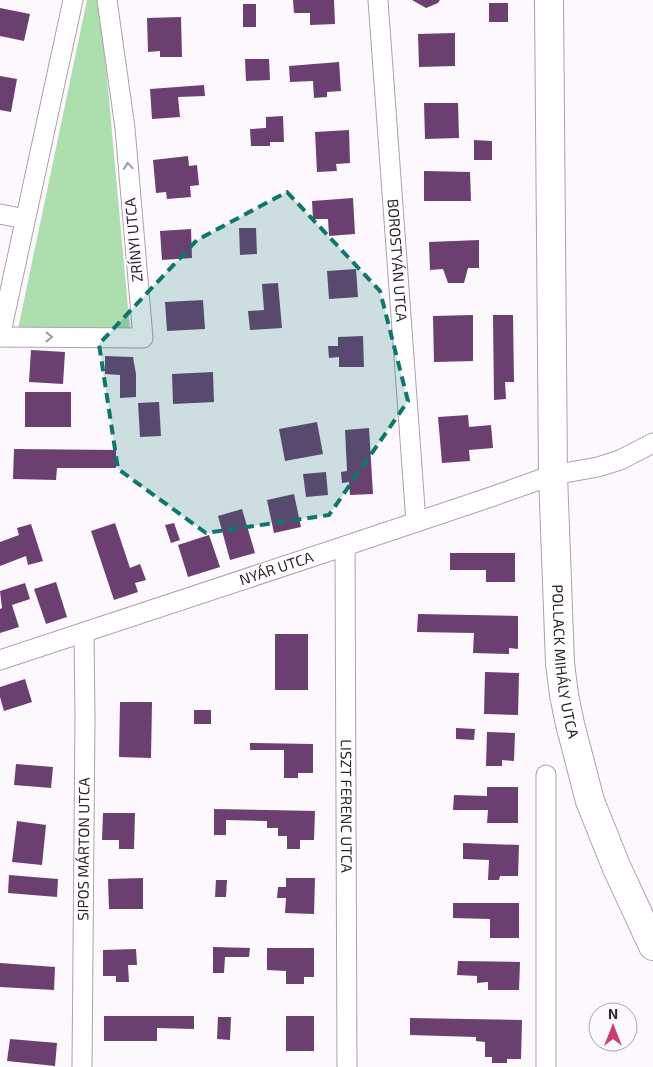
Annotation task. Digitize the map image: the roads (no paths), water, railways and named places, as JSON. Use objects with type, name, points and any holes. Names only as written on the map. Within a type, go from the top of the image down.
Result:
[{"type":"main road","name":"POLLACK MIHÁLY UTCA","points":[[549,0],[552,474],[560,662],[568,715],[581,769],[601,831],[631,901],[653,946]]},
{"type":"street","name":"ZRÍNYI UTCA","points":[[73,0],[0,337],[143,338],[125,128],[107,0]]},
{"type":"street","name":"BOROSTYÁN UTCA","points":[[378,0],[416,522]]},
{"type":"street","points":[[0,214],[25,219]]},
{"type":"street","name":"NYÁR UTCA","points":[[0,660],[488,498],[552,474],[598,467],[620,460],[653,443]]},
{"type":"street","name":"LISZT FERENC UTCA","points":[[345,546],[347,1067]]},
{"type":"street","name":"SIPOS MÁRTON UTCA","points":[[82,1067],[84,633]]},
{"type":"street","points":[[546,775],[546,1067]]}]
